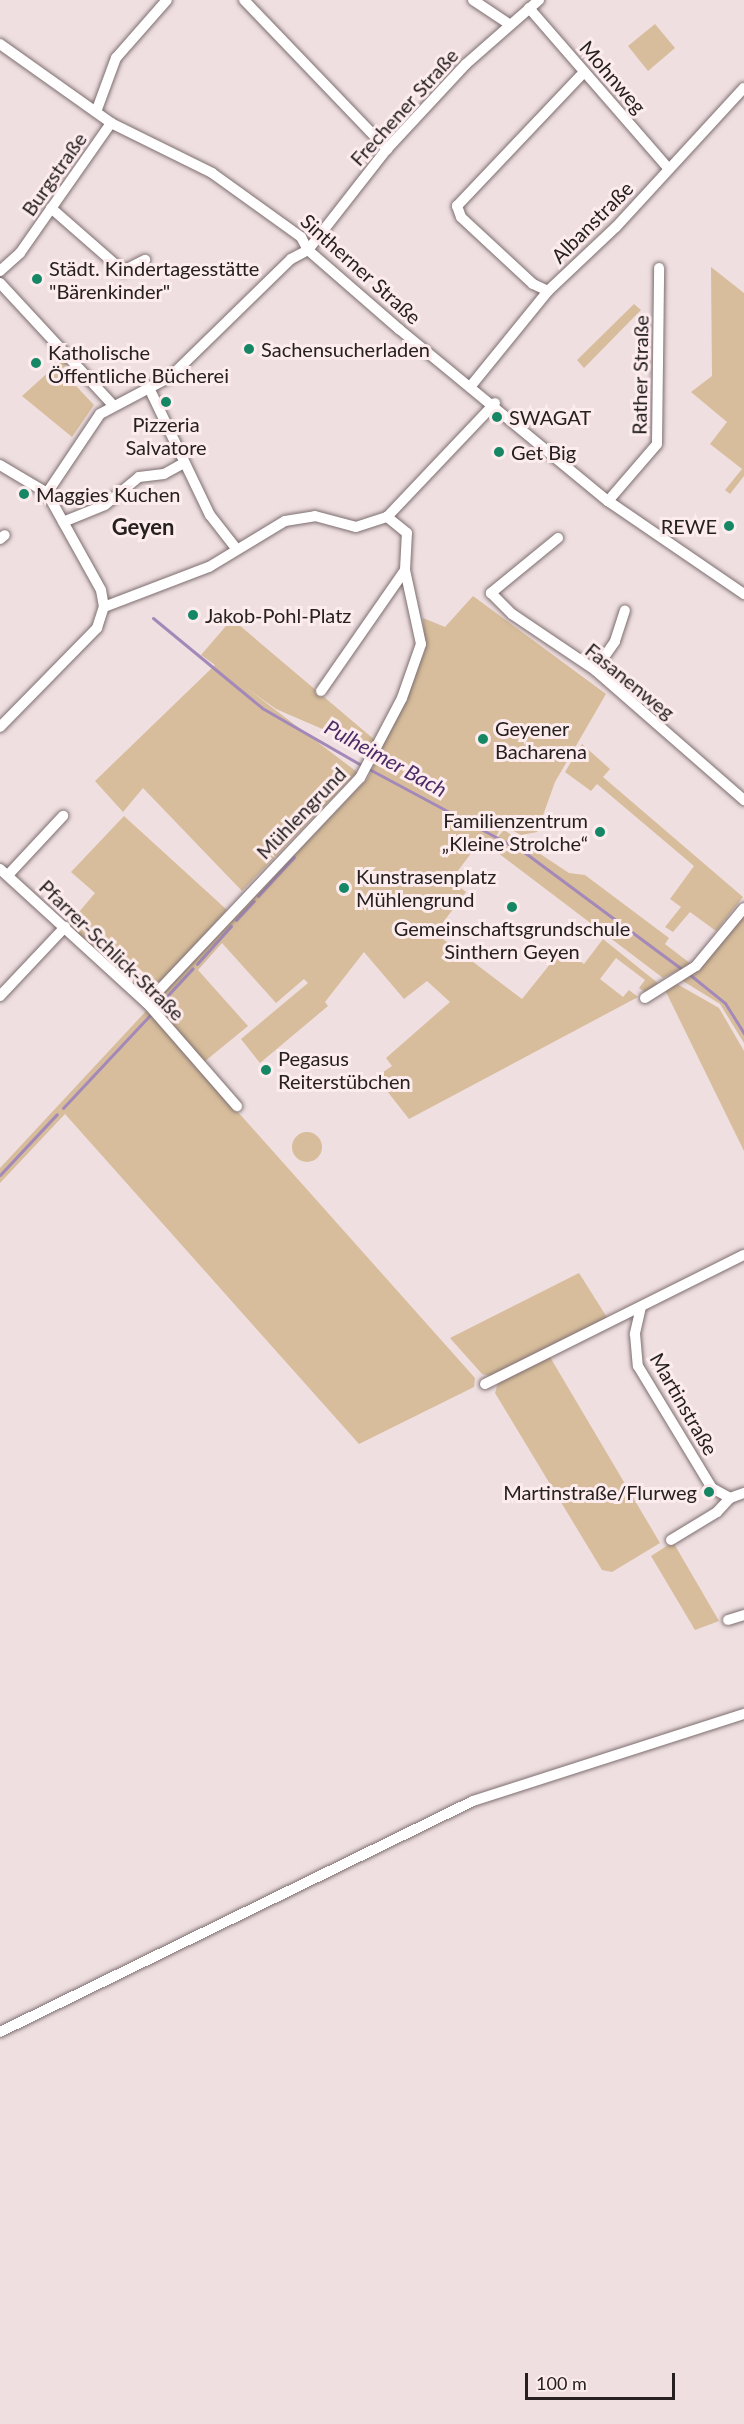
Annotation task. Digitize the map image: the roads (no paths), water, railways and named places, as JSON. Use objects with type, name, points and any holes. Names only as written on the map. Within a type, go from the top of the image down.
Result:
[{"type":"street","points":[[96,112],[116,58],[164,4],[150,0]]},
{"type":"street","points":[[244,0],[387,149]]},
{"type":"street","points":[[473,0],[509,24]]},
{"type":"street","name":"Frechener Straße","points":[[113,405],[150,390],[216,335],[291,259],[308,250],[387,149],[509,24],[539,0]]},
{"type":"street","name":"Mohnweg","points":[[529,8],[669,169]]},
{"type":"street","name":"Sintherner Straße","points":[[0,44],[111,123],[212,173],[301,237],[308,250],[470,387],[495,403],[608,501],[744,594]]},
{"type":"street","points":[[548,291],[525,277],[461,217],[458,206],[584,72]]},
{"type":"street","name":"Albanstraße","points":[[470,387],[548,291],[669,169],[744,88]]},
{"type":"street","name":"Burgstraße","points":[[0,271],[51,208],[111,123]]},
{"type":"street","points":[[51,208],[123,272],[145,260]]},
{"type":"street","name":"Rather Straße","points":[[608,501],[657,444],[660,268]]},
{"type":"street","points":[[0,283],[113,405],[79,440],[56,488],[47,493]]},
{"type":"street","points":[[150,390],[210,515],[236,547]]},
{"type":"street","points":[[104,607],[209,567],[236,547],[285,521],[315,516],[356,527],[387,517],[495,403]]},
{"type":"street","points":[[63,522],[105,505],[139,477],[164,474],[184,463]]},
{"type":"street","points":[[0,465],[47,493],[101,590],[104,607],[97,628],[0,727]]},
{"type":"street","name":"Mühlengrund","points":[[147,1003],[366,768],[420,656],[405,570],[407,533],[387,517]]},
{"type":"street","name":"Fasanenweg","points":[[558,538],[491,593],[512,614],[595,670],[744,800]]},
{"type":"street","points":[[321,691],[405,570]]},
{"type":"street","points":[[595,670],[615,641],[625,611]]},
{"type":"street","name":"Pfarrer-Schlick-Straße","points":[[63,816],[4,872],[147,1003],[237,1106]]},
{"type":"street","points":[[645,998],[680,979],[696,966],[744,908]]},
{"type":"street","points":[[0,996],[65,927]]},
{"type":"street","points":[[485,1384],[744,1255]]},
{"type":"street","name":"Martinstraße","points":[[641,1307],[635,1334],[638,1366],[712,1488],[737,1496]]},
{"type":"street","points":[[671,1540],[717,1512],[737,1496]]},
{"type":"street","points":[[728,1620],[744,1615]]},
{"type":"street","points":[[0,2032],[473,1801],[744,1714]]},
{"type":"waterway","name":"Pulheimer Bach","points":[[153,618],[262,708],[363,766]]},
{"type":"waterway","name":"Pulheimer Bach","points":[[369,769],[524,852],[683,970]]},
{"type":"waterway","points":[[258,896],[294,857]]},
{"type":"waterway","points":[[236,920],[254,901]]},
{"type":"waterway","points":[[197,964],[231,926]]},
{"type":"waterway","points":[[156,1008],[193,968]]},
{"type":"waterway","name":"Pulheimer Bach","points":[[689,974],[725,1003],[744,1033]]},
{"type":"waterway","points":[[63,1108],[151,1014]]},
{"type":"waterway","points":[[0,1175],[57,1114]]},
{"type":"place","name":"Städt. Kindertagesstätte \"Bärenkinder\"","points":[[37,279]]},
{"type":"place","name":"Sachensucherladen","points":[[249,349]]},
{"type":"place","name":"Katholische Öffentliche Bücherei","points":[[36,363]]},
{"type":"place","name":"Pizzeria Salvatore","points":[[166,402]]},
{"type":"place","name":"SWAGAT","points":[[497,417]]},
{"type":"place","name":"Get Big","points":[[499,452]]},
{"type":"place","name":"Maggies Kuchen","points":[[24,494]]},
{"type":"place","name":"REWE","points":[[729,526]]},
{"type":"place","name":"Jakob-Pohl-Platz","points":[[193,615]]},
{"type":"place","name":"Geyener Bacharena","points":[[483,739]]},
{"type":"place","name":"Familienzentrum „Kleine Strolche“","points":[[600,832]]},
{"type":"place","name":"Kunstrasenplatz Mühlengrund","points":[[344,888]]},
{"type":"place","name":"Gemeinschaftsgrundschule Sinthern Geyen","points":[[512,907]]},
{"type":"place","name":"Pegasus Reiterstübchen","points":[[266,1070]]},
{"type":"place","name":"Martinstraße/Flurweg","points":[[709,1492]]},
{"type":"district","name":"Geyen","points":[[143,527]]}]
